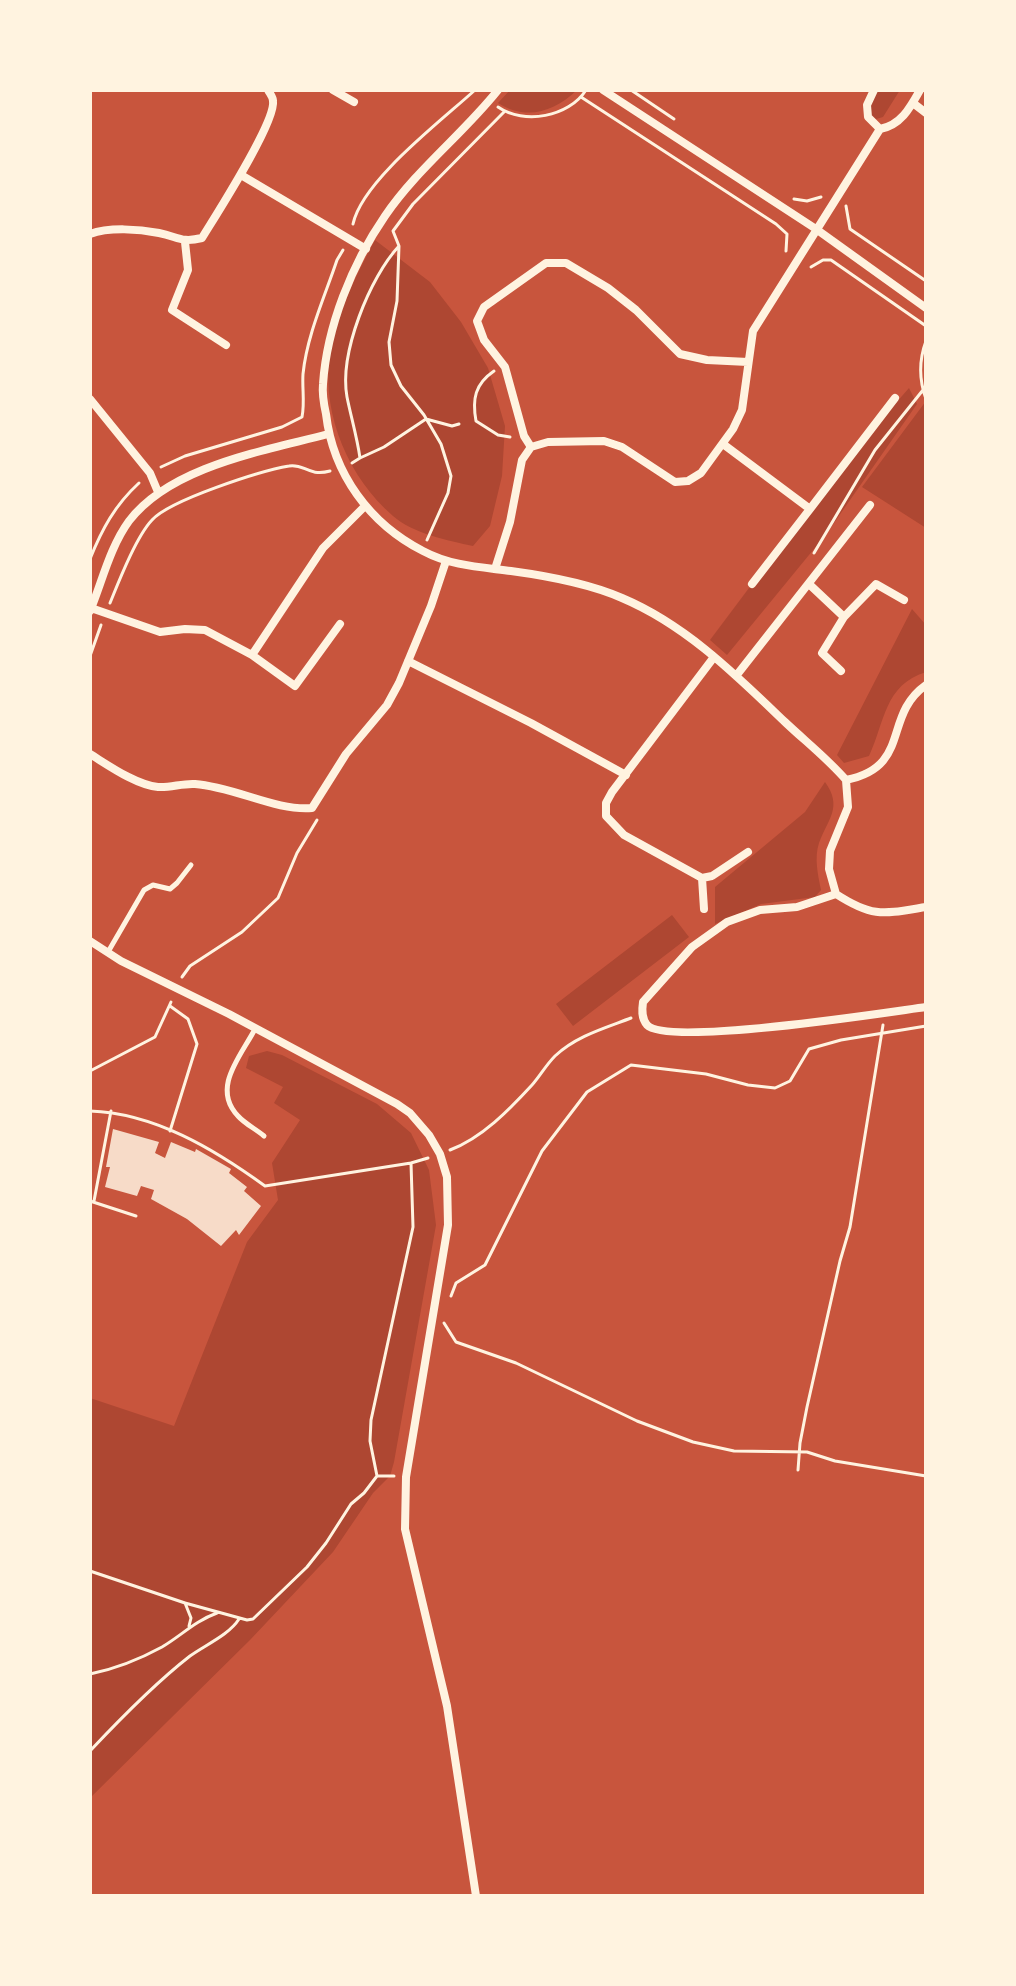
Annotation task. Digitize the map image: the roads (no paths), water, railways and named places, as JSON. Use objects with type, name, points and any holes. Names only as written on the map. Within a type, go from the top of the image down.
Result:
[{"type":"street","points":[[90,234],[101,230],[159,233],[185,242],[202,238],[241,175],[272,113],[274,99],[269,90]]},
{"type":"street","points":[[333,90],[354,102]]},
{"type":"street","points":[[498,90],[407,188],[385,216],[350,278],[333,328],[322,386],[328,434],[340,468],[365,506],[393,533],[423,551],[465,567],[495,569],[582,585],[622,597],[659,617],[714,657],[846,780],[848,807],[830,851],[829,869],[836,894],[861,910],[878,913],[926,907]]},
{"type":"street","points":[[603,90],[816,229],[926,308]]},
{"type":"street","points":[[874,90],[867,105],[868,117],[880,129]]},
{"type":"street","points":[[495,569],[510,522],[522,460],[531,447],[548,442],[604,441],[622,447],[675,482],[688,481],[701,473],[723,444],[742,410],[753,331],[880,129],[892,127],[920,90]]},
{"type":"street","points":[[913,103],[926,113]]},
{"type":"street","points":[[241,175],[366,249]]},
{"type":"street","points":[[185,242],[188,270],[172,310],[226,345]]},
{"type":"street","points":[[531,447],[524,436],[505,367],[484,340],[477,321],[484,307],[546,263],[566,263],[608,288],[636,310],[680,354],[707,360],[748,362]]},
{"type":"street","points":[[752,584],[895,398]]},
{"type":"street","points":[[90,399],[150,473],[158,492]]},
{"type":"street","points":[[328,434],[245,456],[158,492],[129,522],[91,610],[160,632],[205,630],[252,655],[295,686],[340,624]]},
{"type":"street","points":[[723,444],[810,509]]},
{"type":"street","points":[[736,676],[870,505]]},
{"type":"street","points":[[252,655],[323,548],[365,506]]},
{"type":"street","points":[[90,754],[115,770],[156,787],[194,784],[241,792],[292,809],[312,808],[346,754],[387,705],[431,606],[446,561]]},
{"type":"street","points":[[809,584],[844,617]]},
{"type":"street","points":[[841,671],[822,653],[844,617],[876,584],[904,600]]},
{"type":"street","points":[[714,657],[606,803],[606,816],[624,835],[702,878],[712,876],[748,852]]},
{"type":"street","points":[[408,661],[626,775]]},
{"type":"street","points":[[846,780],[872,773],[880,766],[888,756],[904,708],[913,695],[926,685]]},
{"type":"street","points":[[702,878],[704,909]]},
{"type":"street","points":[[836,894],[797,907],[760,910],[727,922],[692,947],[643,1002],[642,1013],[647,1025],[656,1029],[702,1031],[793,1026],[926,1007]]},
{"type":"street","points":[[90,941],[410,1113],[440,1154],[447,1177],[448,1225],[406,1477],[405,1529],[447,1706],[476,1896]]},
{"type":"lane","points":[[108,952],[144,890],[153,885],[170,889],[191,865]]},
{"type":"lane","points":[[255,1029],[227,1078],[227,1097],[237,1116],[264,1136]]}]
